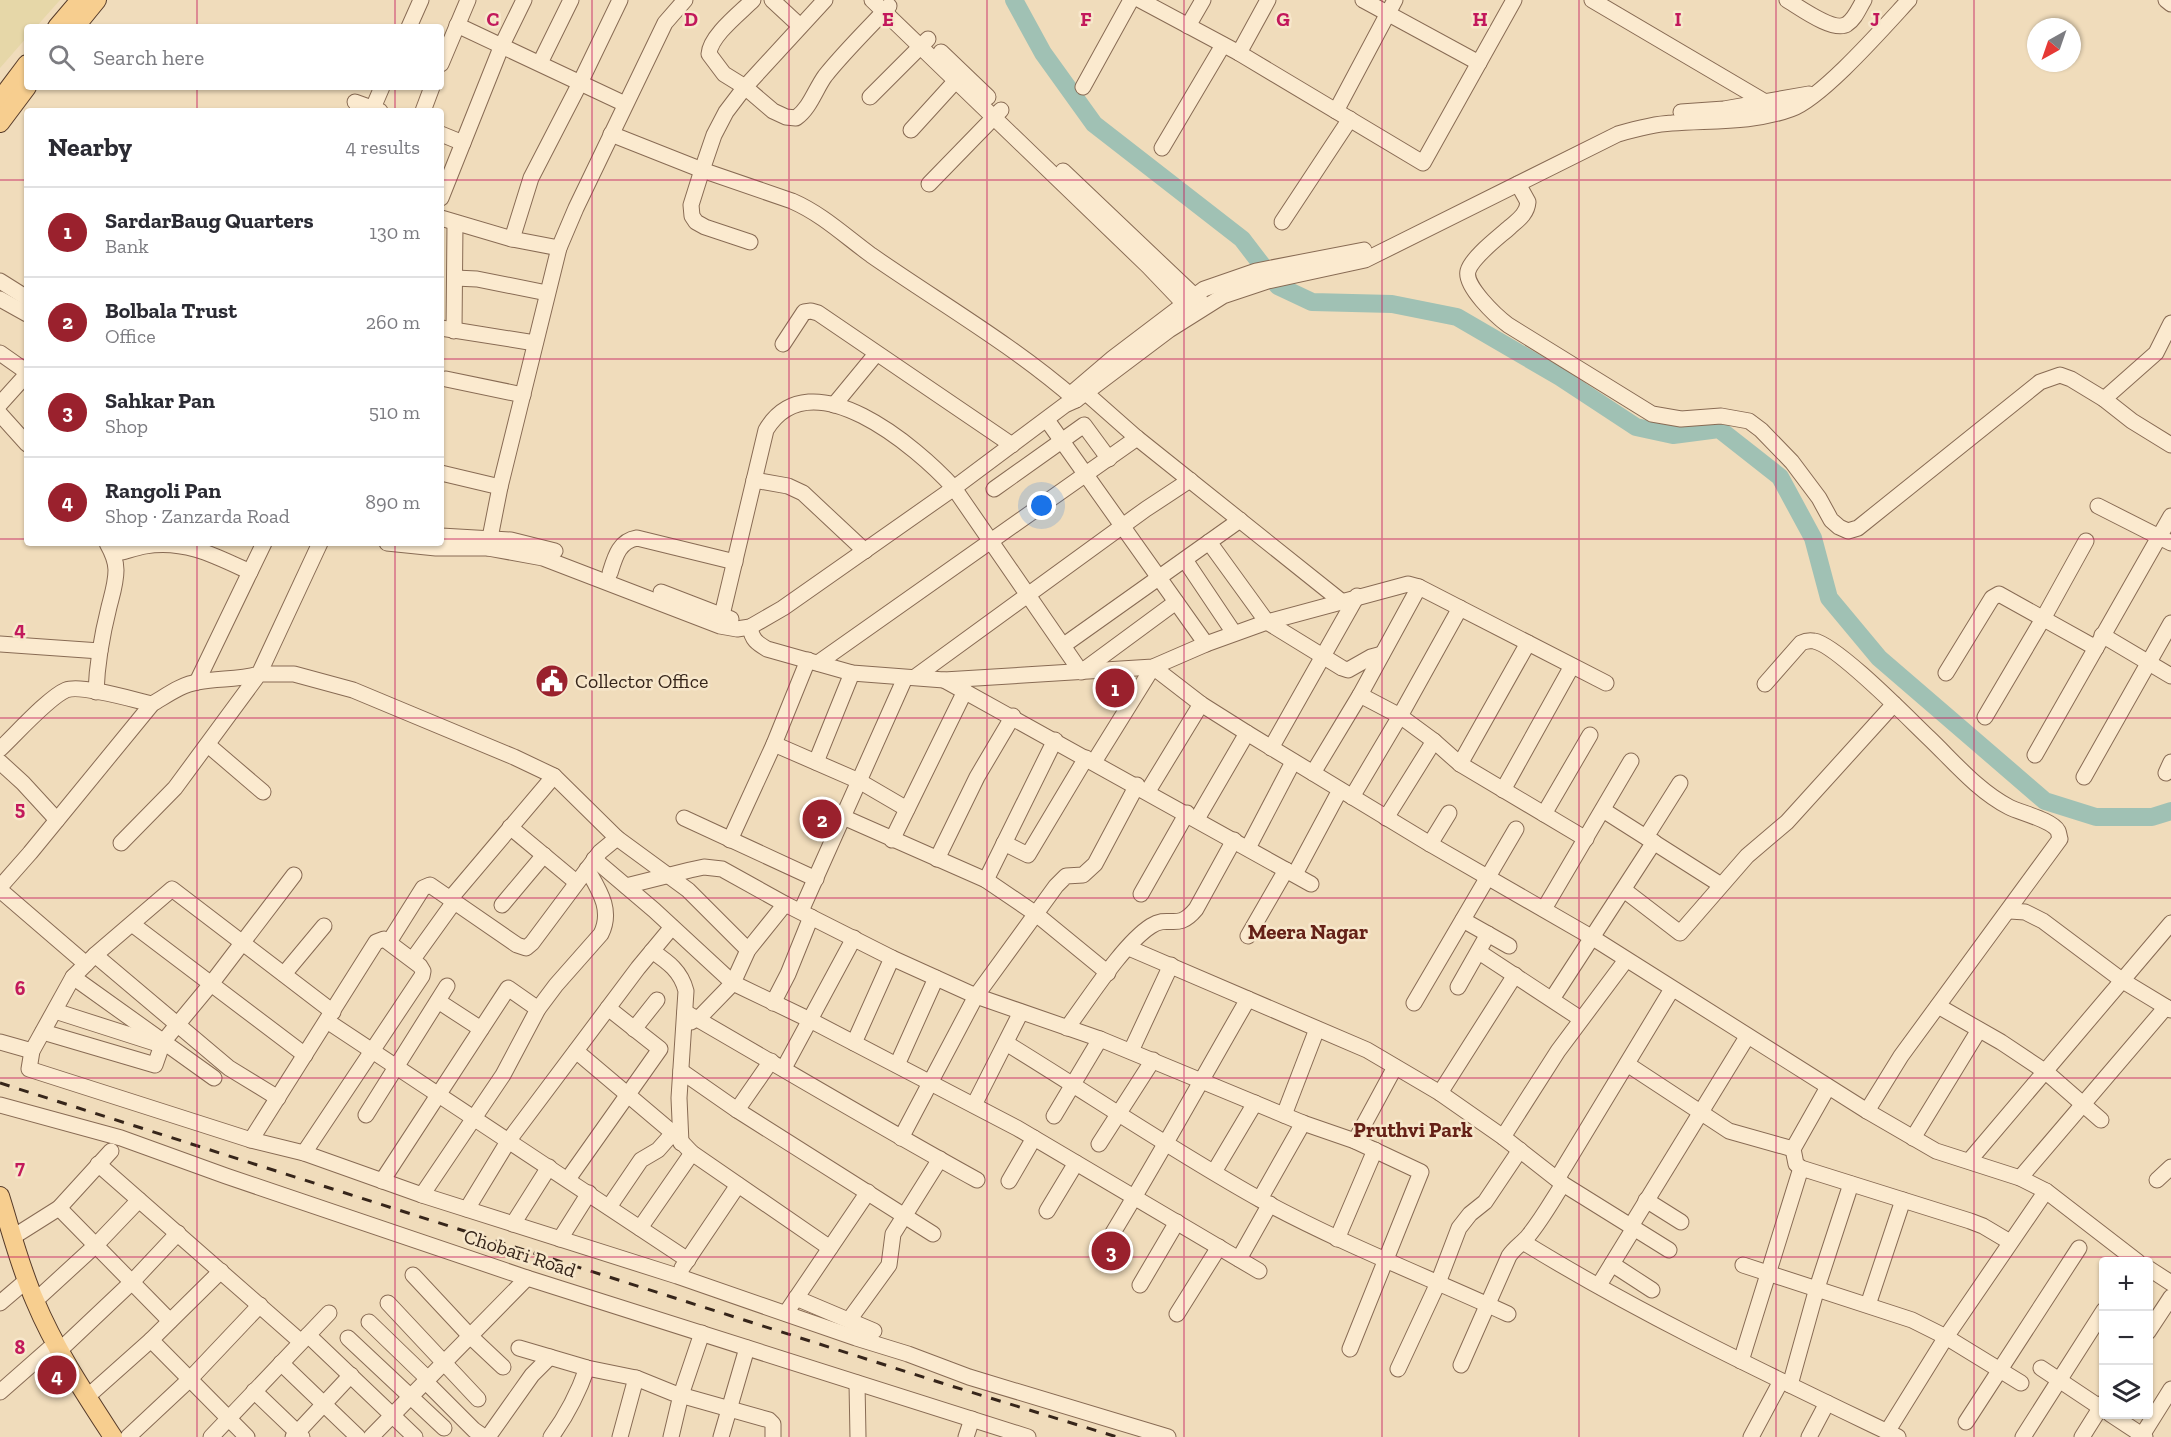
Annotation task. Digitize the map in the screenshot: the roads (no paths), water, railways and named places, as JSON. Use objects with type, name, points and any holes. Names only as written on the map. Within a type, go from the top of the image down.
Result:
[{"type":"main road","points":[[60,24],[80,0]]},
{"type":"main road","points":[[78,24],[98,0]]},
{"type":"main road","points":[[0,100],[24,68]]},
{"type":"main road","points":[[0,123],[25,90]]},
{"type":"main road","points":[[0,1196],[7,1235],[23,1284],[102,1437]]},
{"type":"main road","points":[[23,1284],[35,1301],[55,1349],[113,1437]]},
{"type":"street","points":[[410,24],[421,0]]},
{"type":"street","points":[[444,57],[468,0]]},
{"type":"street","points":[[444,190],[502,45],[524,0]]},
{"type":"street","points":[[540,63],[571,0]]},
{"type":"street","points":[[512,239],[531,178],[620,0]]},
{"type":"street","points":[[489,543],[500,487],[559,248],[665,23],[685,0]]},
{"type":"street","points":[[753,0],[714,41],[710,46],[709,54],[724,74],[745,87],[773,111],[786,117],[796,118],[804,112],[816,88],[841,56],[887,5]]},
{"type":"street","points":[[772,0],[800,26]]},
{"type":"street","points":[[750,242],[705,228],[692,216],[692,205],[702,170],[719,123],[745,87],[825,0]]},
{"type":"street","points":[[872,0],[887,5],[1195,305]]},
{"type":"street","points":[[1083,87],[1131,0]]},
{"type":"street","points":[[1140,0],[1239,53],[1423,163],[1514,0]]},
{"type":"street","points":[[1188,26],[1203,0]]},
{"type":"street","points":[[1239,53],[1268,0]]},
{"type":"street","points":[[1363,0],[1391,7],[1479,63]]},
{"type":"street","points":[[1592,0],[1767,103]]},
{"type":"street","points":[[1787,0],[1828,23],[1838,26],[1845,26],[1850,22],[1864,0]]},
{"type":"street","points":[[444,536],[489,543],[543,558],[720,626],[737,630],[750,627],[792,602],[1047,420],[1195,305],[1221,282],[1256,271],[1344,260],[1365,260],[1518,184],[1623,128],[1750,118],[1793,109],[1837,74],[1908,0]]},
{"type":"street","points":[[2166,0],[2171,4]]},
{"type":"street","points":[[1336,111],[1391,7]]},
{"type":"street","points":[[457,25],[625,104]]},
{"type":"street","points":[[870,97],[924,43]]},
{"type":"street","points":[[1162,148],[1223,45]]},
{"type":"street","points":[[911,130],[959,77]]},
{"type":"street","points":[[377,108],[381,90]]},
{"type":"street","points":[[424,108],[431,90]]},
{"type":"street","points":[[1344,260],[1379,246],[1623,128],[1657,114],[1724,109],[1815,93]]},
{"type":"street","points":[[355,102],[371,108]]},
{"type":"street","points":[[929,184],[997,113]]},
{"type":"street","points":[[1282,222],[1350,119]]},
{"type":"street","points":[[611,134],[702,170],[806,207],[992,336],[1074,398],[1137,438],[1341,601]]},
{"type":"street","points":[[444,135],[463,143]]},
{"type":"street","points":[[1518,184],[1528,202],[1525,213],[1489,245],[1472,263],[1468,271],[1468,280],[1496,316],[1652,414],[1681,418],[1721,416],[1749,421],[1792,462],[1819,498],[1831,520],[1848,531],[1858,528],[2040,382],[2060,375],[2104,399],[2132,421],[2171,445]]},
{"type":"street","points":[[535,343],[447,329],[455,278],[448,221],[512,239],[559,248]]},
{"type":"street","points":[[1195,305],[1322,264]]},
{"type":"street","points":[[455,278],[477,279],[547,293]]},
{"type":"street","points":[[0,281],[24,296]]},
{"type":"street","points":[[0,299],[24,313]]},
{"type":"street","points":[[783,344],[804,312],[818,313],[1012,445]]},
{"type":"street","points":[[2104,399],[2156,353],[2171,323]]},
{"type":"street","points":[[0,353],[24,371]]},
{"type":"street","points":[[834,405],[876,354]]},
{"type":"street","points":[[0,404],[24,376]]},
{"type":"street","points":[[446,379],[523,395]]},
{"type":"street","points":[[722,615],[766,430],[779,413],[798,402],[834,405],[851,409],[919,454],[954,488],[1081,672]]},
{"type":"street","points":[[0,414],[24,441]]},
{"type":"street","points":[[1047,420],[1206,644]]},
{"type":"street","points":[[994,489],[1084,425],[1109,459]]},
{"type":"street","points":[[730,840],[813,662],[990,542],[1137,438]]},
{"type":"street","points":[[444,474],[500,487]]},
{"type":"street","points":[[754,480],[788,486],[803,493],[865,551]]},
{"type":"street","points":[[773,1003],[788,974],[816,879],[859,781],[910,678],[1121,526],[1190,480]]},
{"type":"street","points":[[2098,506],[2165,540]]},
{"type":"street","points":[[2035,755],[2099,641],[2165,540],[2171,516]]},
{"type":"street","points":[[1064,645],[1240,520]]},
{"type":"street","points":[[610,573],[623,544],[637,538],[735,562]]},
{"type":"street","points":[[1985,717],[2086,541]]},
{"type":"street","points":[[444,543],[536,545],[750,627]]},
{"type":"street","points":[[1209,543],[1267,622],[1348,670],[1371,657],[1382,654]]},
{"type":"street","points":[[96,692],[96,670],[115,584],[116,568],[110,549],[138,546]]},
{"type":"street","points":[[189,546],[207,551],[250,572]]},
{"type":"street","points":[[196,682],[263,546]]},
{"type":"street","points":[[122,843],[175,788],[259,674],[319,546]]},
{"type":"street","points":[[1185,560],[1234,633]]},
{"type":"street","points":[[750,627],[751,637],[757,644],[767,649],[852,673],[944,680],[1081,672],[1153,667],[1206,644],[1267,622],[1408,584],[1419,587],[1606,683]]},
{"type":"street","points":[[1313,773],[1360,695],[1419,587]]},
{"type":"street","points":[[1946,673],[1992,598],[1999,594],[2171,676]]},
{"type":"street","points":[[1271,748],[1357,596]]},
{"type":"street","points":[[1081,672],[1176,602]]},
{"type":"street","points":[[1248,936],[1290,872],[1400,717],[1460,608]]},
{"type":"street","points":[[2084,777],[2171,622]]},
{"type":"street","points":[[1765,684],[1801,643],[1807,640],[1815,641],[1839,655],[1994,798],[2026,815],[2051,824],[2058,831],[2060,839],[2010,911],[1901,1056],[1867,1112]]},
{"type":"street","points":[[1460,764],[1528,643]]},
{"type":"street","points":[[0,644],[100,651]]},
{"type":"street","points":[[1503,790],[1572,666]]},
{"type":"street","points":[[1153,667],[1201,704],[1293,762],[1593,938],[1867,1112],[1936,1151],[2020,1178],[2046,1191],[2131,1257]]},
{"type":"street","points":[[1004,843],[1028,855],[1153,667]]},
{"type":"street","points":[[816,762],[852,673]]},
{"type":"street","points":[[278,1098],[229,1068],[178,1024],[0,888],[152,704],[196,682],[259,674],[294,674],[353,690],[554,776],[617,838],[688,890],[748,950]]},
{"type":"street","points":[[944,680],[1142,788],[1311,884]]},
{"type":"street","points":[[0,749],[55,696],[67,690],[81,689],[152,704]]},
{"type":"street","points":[[892,840],[965,691]]},
{"type":"street","points":[[1360,695],[1400,717],[1434,741],[1460,764],[1586,839]]},
{"type":"street","points":[[901,1138],[976,996],[1062,880],[1072,874],[1083,875],[1090,870],[1142,788],[1201,704]]},
{"type":"street","points":[[1624,890],[1680,933],[1747,856],[1787,822],[1894,704]]},
{"type":"street","points":[[937,859],[977,777],[1013,717]]},
{"type":"street","points":[[1141,894],[1247,733]]},
{"type":"street","points":[[1544,814],[1590,735]]},
{"type":"street","points":[[986,880],[1055,740]]},
{"type":"street","points":[[1386,818],[1434,741]]},
{"type":"street","points":[[774,744],[859,781],[907,809]]},
{"type":"street","points":[[208,745],[263,792]]},
{"type":"street","points":[[1544,909],[1631,761]]},
{"type":"street","points":[[0,762],[57,820]]},
{"type":"street","points":[[1067,1028],[1108,973],[1152,926],[1169,922],[1179,923],[1188,919],[1241,844],[1293,762]]},
{"type":"street","points":[[413,959],[452,901],[510,827],[554,776]]},
{"type":"street","points":[[1552,999],[1624,890],[1680,783]]},
{"type":"street","points":[[1603,810],[1721,885]]},
{"type":"street","points":[[1430,844],[1449,813]]},
{"type":"street","points":[[843,817],[986,880],[1036,914],[1108,973]]},
{"type":"street","points":[[684,818],[816,879]]},
{"type":"street","points":[[510,827],[576,882]]},
{"type":"street","points":[[1414,1003],[1516,830]]},
{"type":"street","points":[[389,942],[425,886],[434,887],[517,945],[526,948],[600,852],[617,838]]},
{"type":"street","points":[[502,905],[544,855]]},
{"type":"street","points":[[591,864],[626,886],[733,983],[974,1105],[1259,1271]]},
{"type":"street","points":[[422,1195],[503,1075],[538,1009],[601,934],[607,913],[591,864]]},
{"type":"street","points":[[626,886],[705,867],[722,869],[892,958],[976,996],[1100,1039],[1303,1123],[1355,1141],[1421,1172],[1350,1349]]},
{"type":"street","points":[[44,1032],[155,1065],[163,1044],[294,875]]},
{"type":"street","points":[[687,1260],[372,1051],[284,974],[172,889],[90,959],[74,977],[32,1051],[29,1069],[250,1140],[304,1154],[422,1195],[677,1276],[969,1377],[1168,1437]]},
{"type":"street","points":[[688,1019],[733,983],[748,950],[785,904]]},
{"type":"street","points":[[2010,911],[2025,912],[2043,921],[2123,981],[2168,1009],[2020,1178]]},
{"type":"street","points":[[1463,920],[1509,946]]},
{"type":"street","points":[[1969,1161],[2171,923]]},
{"type":"street","points":[[132,924],[305,1055]]},
{"type":"street","points":[[284,974],[324,926]]},
{"type":"street","points":[[467,1209],[509,1140],[672,927]]},
{"type":"street","points":[[1458,987],[1488,934]]},
{"type":"street","points":[[738,1110],[810,1020],[854,938]]},
{"type":"street","points":[[250,1140],[376,942],[380,940],[389,942],[413,959],[423,971],[422,976],[304,1154]]},
{"type":"street","points":[[1129,948],[1367,1050],[1440,1093],[1560,1181],[1669,1250]]},
{"type":"street","points":[[640,1228],[682,1143],[679,1098],[688,1019],[684,983],[677,970],[652,951]]},
{"type":"street","points":[[1479,952],[1581,1019]]},
{"type":"street","points":[[854,1043],[892,958]]},
{"type":"street","points":[[1503,1137],[1558,1052],[1626,960]]},
{"type":"street","points":[[1131,1052],[1171,965]]},
{"type":"street","points":[[1440,1093],[1515,975]]},
{"type":"street","points":[[74,977],[163,1044],[214,1078]]},
{"type":"street","points":[[897,1065],[936,978]]},
{"type":"street","points":[[366,1115],[447,986]]},
{"type":"street","points":[[382,1181],[508,988],[538,1009]]},
{"type":"street","points":[[1461,1365],[1509,1256],[1515,1247],[1523,1242],[1672,988]]},
{"type":"street","points":[[1100,1254],[1135,1198],[1248,999]]},
{"type":"street","points":[[634,1029],[657,1000]]},
{"type":"street","points":[[438,1001],[481,1029]]},
{"type":"street","points":[[1938,1006],[2046,1072],[2101,1120]]},
{"type":"street","points":[[568,1179],[660,1049],[608,1008]]},
{"type":"street","points":[[55,1011],[163,1044]]},
{"type":"street","points":[[974,1105],[1021,1012]]},
{"type":"street","points":[[688,1019],[777,1064],[977,1180]]},
{"type":"street","points":[[1284,1115],[1317,1029]]},
{"type":"street","points":[[1913,1138],[1979,1030]]},
{"type":"street","points":[[1599,1285],[1646,1200],[1747,1036]]},
{"type":"street","points":[[1054,1116],[1100,1039]]},
{"type":"street","points":[[0,1042],[32,1051]]},
{"type":"street","points":[[1005,1043],[1165,1143],[1265,1202],[1337,1239],[1508,1314]]},
{"type":"street","points":[[576,1051],[682,1143],[738,1185],[830,1248]]},
{"type":"street","points":[[1100,1144],[1153,1060]]},
{"type":"street","points":[[1627,1064],[1729,1131],[1793,1149]]},
{"type":"street","points":[[1355,1141],[1395,1067]]},
{"type":"street","points":[[681,1071],[933,1234]]},
{"type":"street","points":[[1828,1087],[1793,1149],[1793,1159],[1801,1168],[1983,1226],[2010,1242]]},
{"type":"street","points":[[1214,1172],[1255,1102]]},
{"type":"street","name":"Chobari Road","points":[[0,1105],[121,1138],[527,1278],[1028,1437]]},
{"type":"street","points":[[1239,1259],[1303,1123]]},
{"type":"street","points":[[1009,1181],[1034,1138]]},
{"type":"street","points":[[609,1207],[641,1160],[658,1150],[682,1143]]},
{"type":"street","points":[[1337,1239],[1375,1150]]},
{"type":"street","points":[[1398,1369],[1438,1283],[1459,1228],[1470,1214],[1485,1202],[1520,1150]]},
{"type":"street","points":[[7,1235],[59,1208],[111,1151]]},
{"type":"street","points":[[849,1320],[889,1265],[893,1234],[940,1159]]},
{"type":"street","points":[[1047,1210],[1076,1163]]},
{"type":"street","points":[[99,1164],[260,1305],[351,1375],[415,1437]]},
{"type":"street","points":[[513,1224],[549,1167]]},
{"type":"street","points":[[2157,1180],[2171,1167]]},
{"type":"street","points":[[1741,1361],[1801,1168]]},
{"type":"street","points":[[1751,1437],[1785,1383],[1851,1184]]},
{"type":"street","points":[[677,1276],[738,1185]]},
{"type":"street","points":[[1523,1242],[1741,1361],[1882,1433],[2046,1191]]},
{"type":"street","points":[[786,1313],[867,1192]]},
{"type":"street","points":[[560,1239],[589,1193]]},
{"type":"street","points":[[35,1301],[96,1245],[139,1200]]},
{"type":"street","points":[[1646,1200],[1681,1222]]},
{"type":"street","points":[[1868,1305],[1903,1200]]},
{"type":"street","points":[[59,1208],[170,1321]]},
{"type":"street","points":[[1140,1285],[1177,1222]]},
{"type":"street","points":[[0,1392],[55,1349],[132,1282],[178,1233]]},
{"type":"street","points":[[1177,1314],[1219,1247]]},
{"type":"street","points":[[1966,1422],[2079,1248]]},
{"type":"street","points":[[1612,1264],[1652,1290]]},
{"type":"street","points":[[1743,1265],[1912,1320],[1946,1337],[2021,1383]]},
{"type":"street","points":[[87,1397],[151,1340],[221,1271]]},
{"type":"street","points":[[2153,1272],[2171,1283]]},
{"type":"street","points":[[413,1275],[470,1336],[503,1367]]},
{"type":"street","points":[[371,1437],[527,1278]]},
{"type":"street","points":[[0,1303],[23,1284]]},
{"type":"street","points":[[2153,1324],[2171,1297]]},
{"type":"street","points":[[796,1298],[874,1331]]},
{"type":"street","points":[[388,1303],[478,1399]]},
{"type":"street","points":[[128,1437],[190,1379],[260,1305]]},
{"type":"street","points":[[2023,1437],[2102,1311]]},
{"type":"street","points":[[211,1437],[329,1313]]},
{"type":"street","points":[[369,1322],[474,1431],[486,1437],[532,1375],[550,1357]]},
{"type":"street","points":[[671,1437],[681,1395],[702,1333]]},
{"type":"street","points":[[348,1338],[444,1428]]},
{"type":"street","points":[[151,1340],[247,1437]]},
{"type":"street","points":[[519,1348],[587,1368],[636,1378],[681,1395],[769,1420],[773,1424],[773,1437]]},
{"type":"street","points":[[721,1437],[747,1348]]},
{"type":"street","points":[[281,1363],[358,1437]]},
{"type":"street","points":[[551,1437],[573,1404],[587,1368]]},
{"type":"street","points":[[2041,1368],[2099,1406]]},
{"type":"street","points":[[254,1391],[298,1435],[351,1375]]},
{"type":"street","points":[[620,1437],[636,1378]]},
{"type":"street","points":[[857,1383],[858,1437]]},
{"type":"street","points":[[2118,1419],[2143,1436],[2171,1389]]},
{"type":"street","points":[[1809,1437],[1827,1403]]},
{"type":"street","points":[[2082,1437],[2099,1415]]},
{"type":"street","points":[[966,1437],[972,1419]]},
{"type":"waterway","points":[[1014,0],[1043,53],[1094,124],[1242,239],[1278,286],[1312,302],[1392,304],[1457,317],[1560,377],[1636,427],[1673,435],[1719,429],[1780,477],[1813,538],[1829,598],[1879,658],[2045,801],[2096,817],[2152,817],[2171,811]]},
{"type":"railway","points":[[0,1083],[1117,1437]]},
{"type":"place","name":"Collector Office","points":[[552,681]]},
{"type":"place","name":"SardarBaug Quarters","points":[[1115,688]]},
{"type":"place","name":"Bolbala Trust","points":[[822,819]]},
{"type":"place","name":"Sahkar Pan","points":[[1111,1251]]},
{"type":"place","name":"Rangoli Pan","points":[[57,1375]]},
{"type":"district","name":"Meera Nagar","points":[[1308,932]]},
{"type":"district","name":"Pruthvi Park","points":[[1413,1130]]}]
